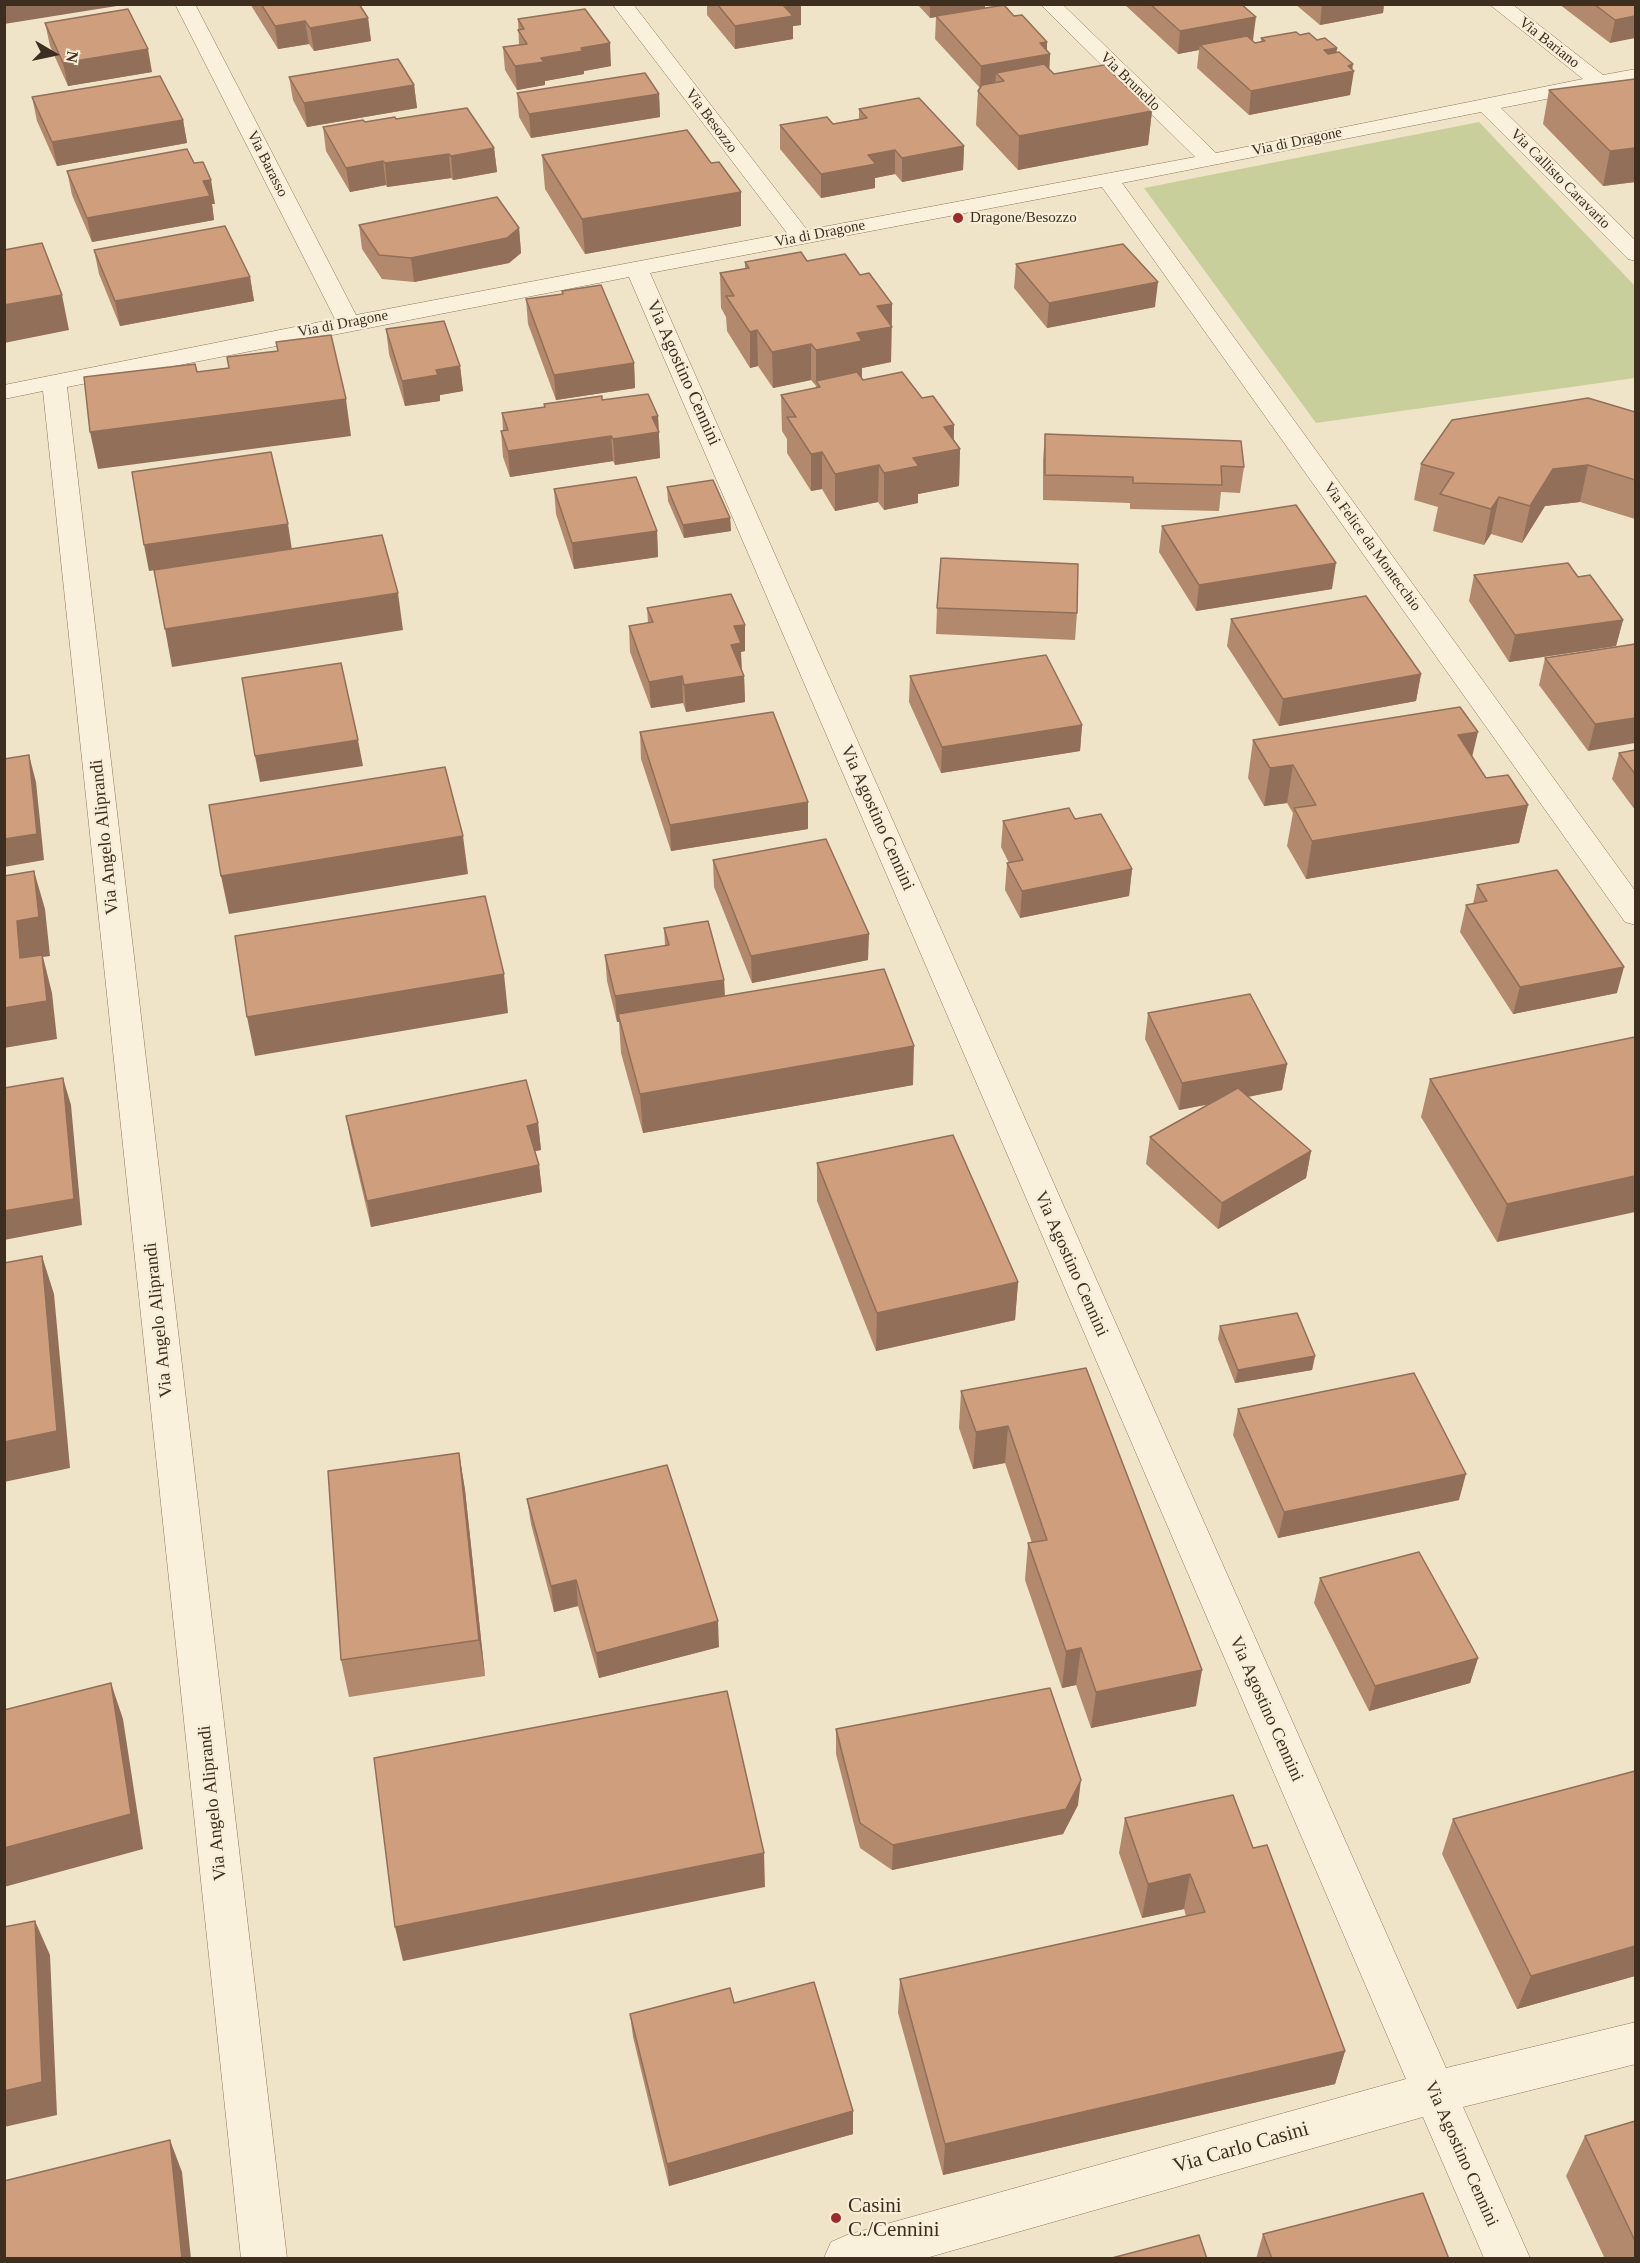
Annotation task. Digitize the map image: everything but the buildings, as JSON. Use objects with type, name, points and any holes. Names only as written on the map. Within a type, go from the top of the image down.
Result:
[{"type":"street","name":"Via Barasso","points":[[185,4],[349,323]]},
{"type":"street","name":"Via Besozzo","points":[[622,4],[801,237]]},
{"type":"street","name":"Via Brunello","points":[[1050,4],[1211,160]]},
{"type":"street","name":"Via Bariano","points":[[1499,4],[1599,82]]},
{"type":"street","name":"Via di Dragone","points":[[4,392],[349,323],[1211,160],[1635,75]]},
{"type":"street","name":"Via Callisto Caravario","points":[[1485,104],[1635,254]]},
{"type":"street","name":"Via Felice da Montecchio","points":[[1108,180],[1635,915]]},
{"type":"street","name":"Via Agostino Cennini","points":[[638,268],[1507,2259]]},
{"type":"street","name":"Via Angelo Aliprandi","points":[[54,382],[264,2259]]},
{"type":"street","name":"Via Carlo Casini","points":[[847,2259],[1433,2093],[1635,2043]]},
{"type":"green space","points":[[1479,122],[1635,286],[1635,378],[1316,423],[1144,188]]},
{"type":"place","name":"Dragone/Besozzo","points":[[958,218]]},
{"type":"place","name":"Casini C./Cennini","points":[[836,2218]]}]
